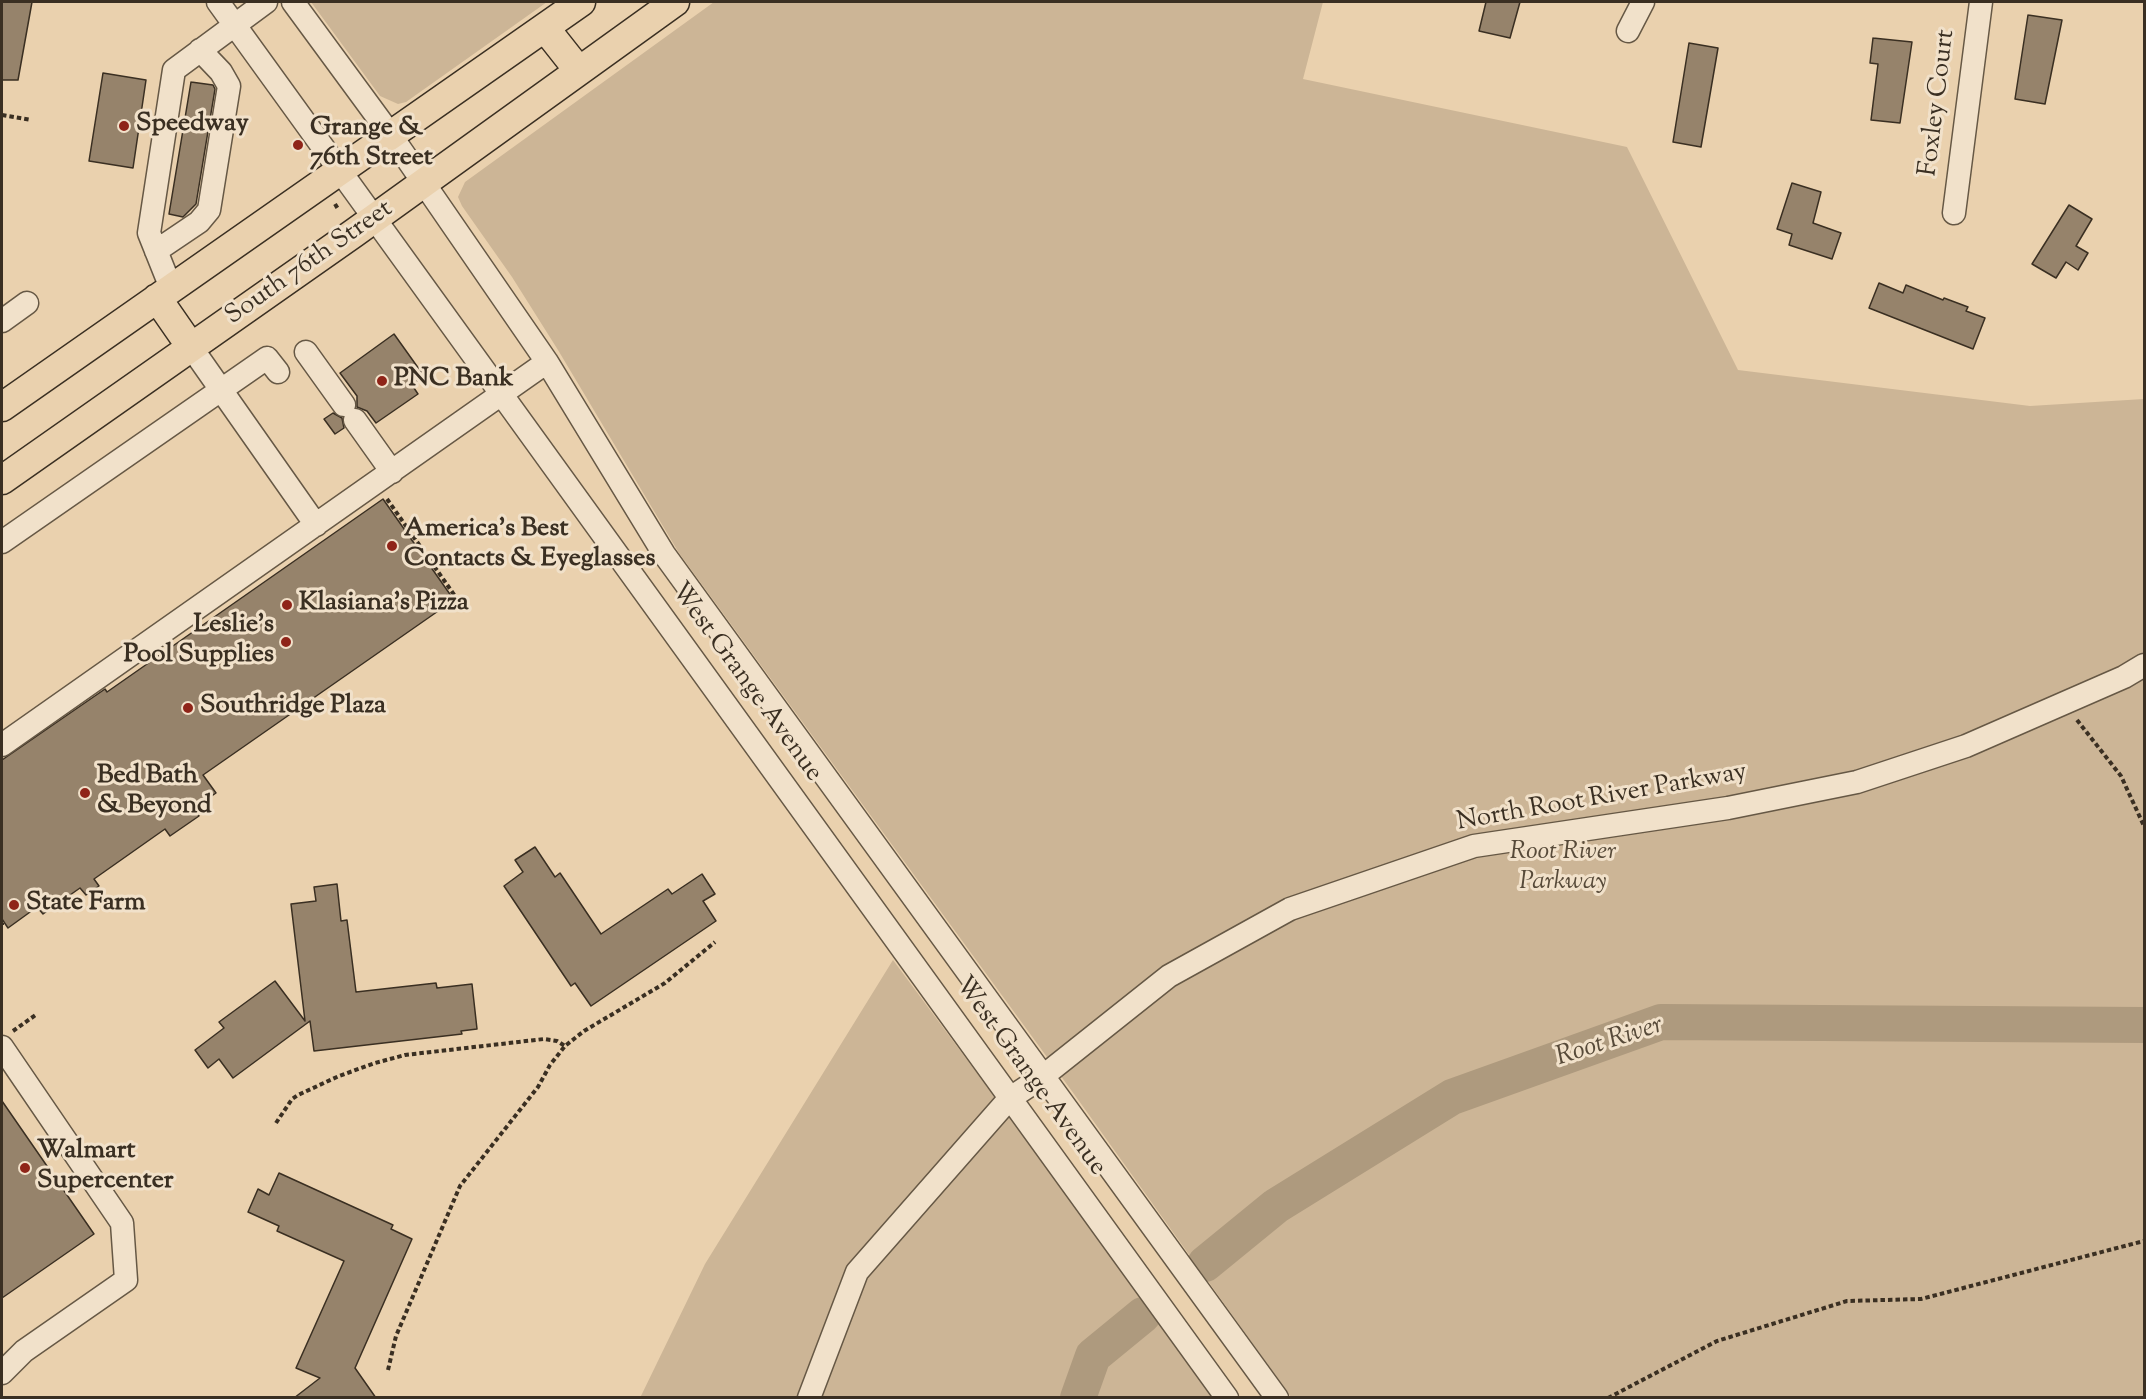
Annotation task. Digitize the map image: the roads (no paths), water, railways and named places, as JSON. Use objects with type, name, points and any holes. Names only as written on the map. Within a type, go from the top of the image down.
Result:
[{"type":"main road","points":[[2,407],[581,2]]},
{"type":"main road","name":"South 76th Street","points":[[2,480],[374,219],[675,2]]},
{"type":"main road","points":[[545,28],[579,72]]},
{"type":"main road","points":[[164,293],[191,347]]},
{"type":"street","name":"West Grange Avenue","points":[[218,2],[1227,1398]]},
{"type":"street","points":[[164,293],[156,250],[149,233],[174,70],[266,2]]},
{"type":"street","name":"West Grange Avenue","points":[[293,2],[390,134],[547,362],[664,554],[1277,1398]]},
{"type":"street","points":[[1628,31],[1642,2]]},
{"type":"street","name":"Foxley Court","points":[[1954,213],[1981,2]]},
{"type":"street","points":[[156,250],[199,222],[209,210],[229,86],[221,72],[200,51]]},
{"type":"street","points":[[2,321],[27,303]]},
{"type":"street","points":[[191,347],[316,525]]},
{"type":"street","points":[[306,352],[392,472]]},
{"type":"street","points":[[2,542],[267,358],[278,372]]},
{"type":"street","points":[[2,745],[547,362]]},
{"type":"street","name":"North Root River Parkway","points":[[809,1398],[857,1272],[1010,1099],[1042,1077],[1169,976],[1290,909],[1474,846],[1728,808],[1857,782],[1966,746],[2145,665]]},
{"type":"street","points":[[2,1373],[24,1352],[126,1280],[122,1223],[4,1041]]},
{"type":"street","points":[[1161,1306],[1192,1284]]},
{"type":"waterway","name":"Root River","points":[[1205,1264],[1276,1206],[1452,1097],[1661,1022],[2144,1025]]},
{"type":"waterway","name":"Root River","points":[[1078,1398],[1093,1356],[1143,1315]]},
{"type":"place","name":"Speedway","points":[[124,126]]},
{"type":"place","name":"Grange & 76th Street","points":[[298,145]]},
{"type":"place","name":"PNC Bank","points":[[382,381]]},
{"type":"place","name":"America's Best Contacts & Eyeglasses","points":[[392,546]]},
{"type":"place","name":"Klasiana's Pizza","points":[[287,605]]},
{"type":"place","name":"Leslie's Pool Supplies","points":[[286,642]]},
{"type":"place","name":"Southridge Plaza","points":[[188,708]]},
{"type":"place","name":"Bed Bath & Beyond","points":[[85,793]]},
{"type":"place","name":"State Farm","points":[[14,905]]},
{"type":"place","name":"Walmart Supercenter","points":[[25,1168]]},
{"type":"park label","name":"Root River Parkway","points":[[1563,869]]}]
